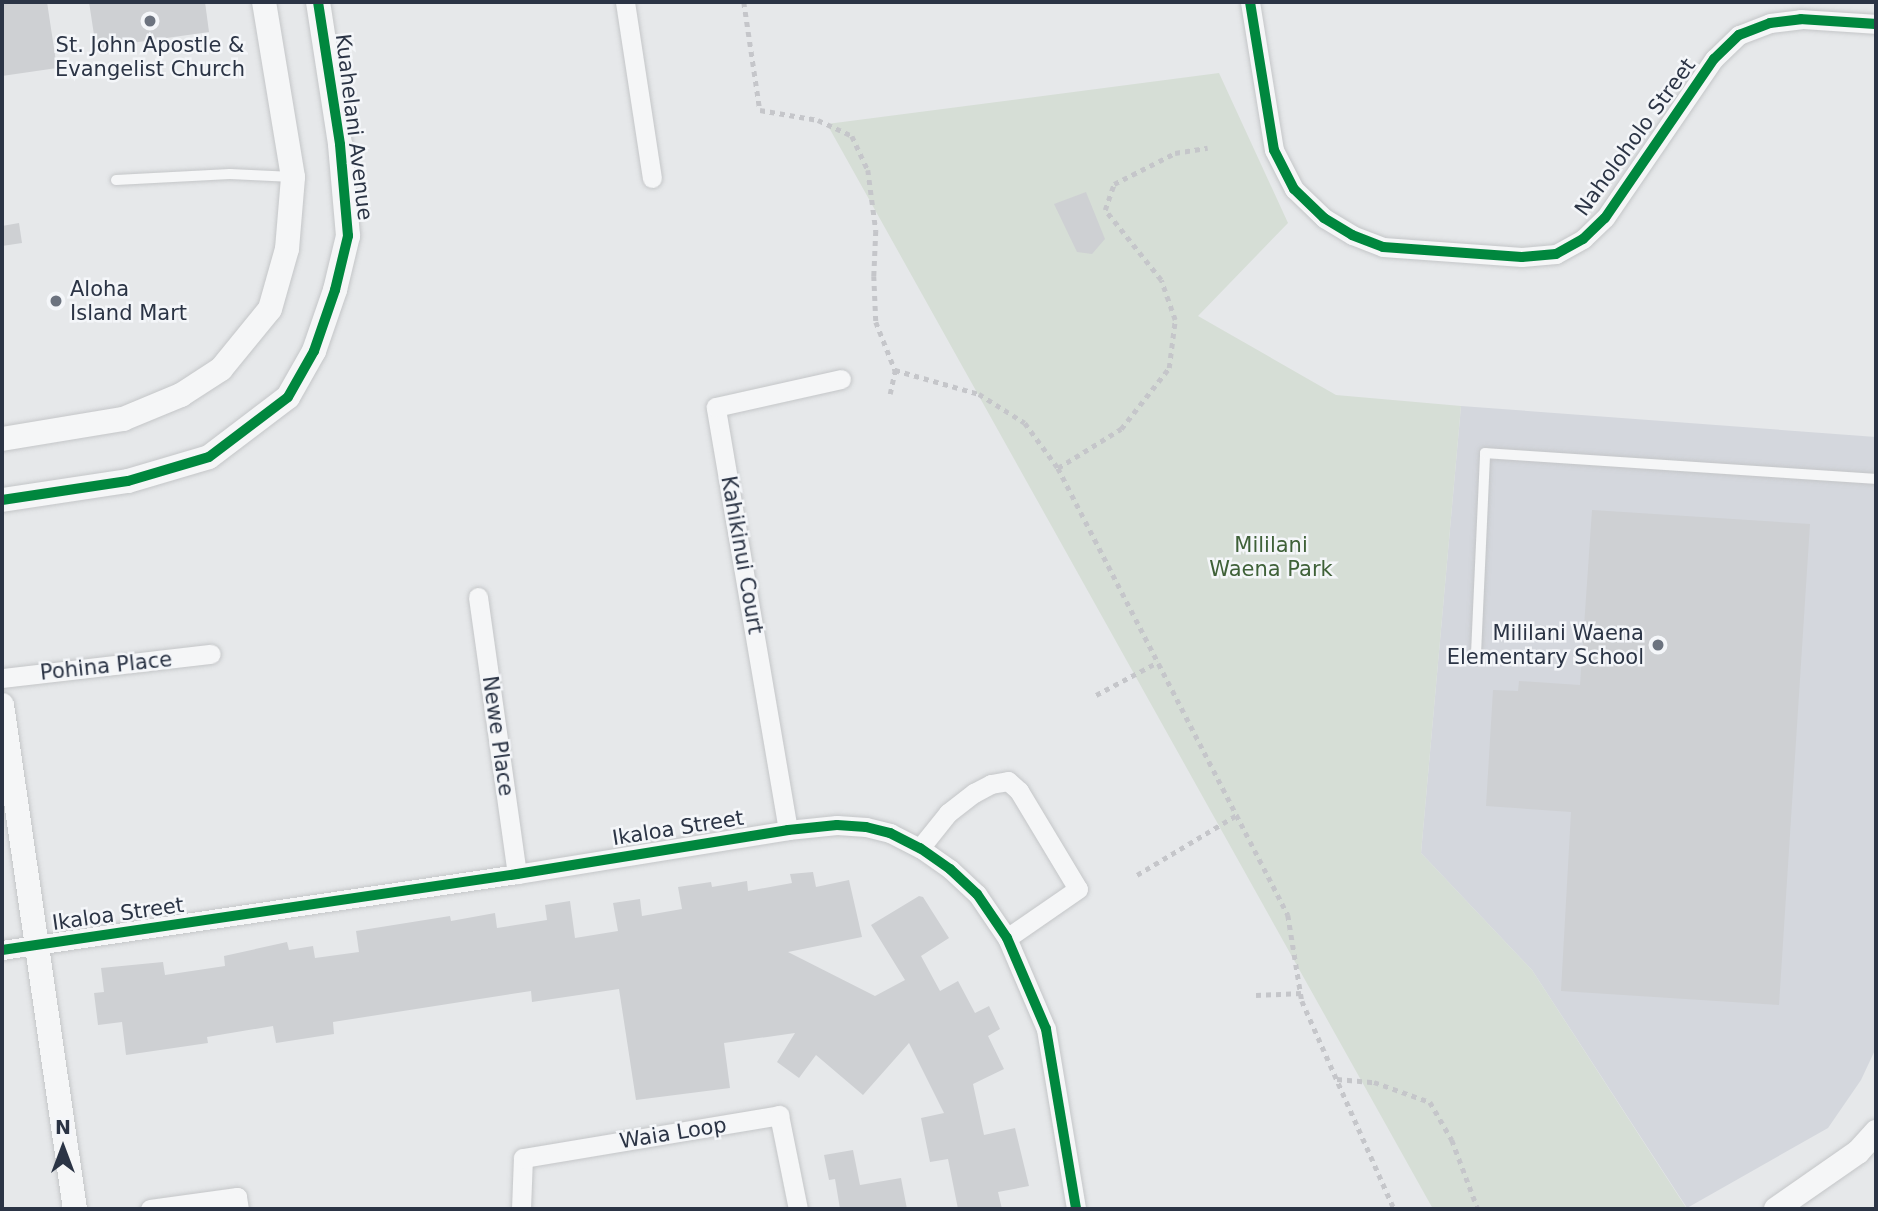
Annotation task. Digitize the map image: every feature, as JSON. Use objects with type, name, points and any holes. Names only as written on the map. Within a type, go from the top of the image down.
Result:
[{"type":"street","points":[[2,439],[123,419],[181,395],[221,369],[270,309],[287,249],[293,177],[264,2]]},
{"type":"street","name":"Kuahelani Avenue","points":[[2,500],[128,481],[209,457],[288,397],[314,351],[335,290],[348,236],[340,144],[318,2]]},
{"type":"street","points":[[625,2],[652,178]]},
{"type":"street","name":"Naholoholo Street","points":[[1250,2],[1274,150],[1294,189],[1324,218],[1352,235],[1383,247],[1522,257],[1556,254],[1583,239],[1597,225],[1714,59],[1740,35],[1770,23],[1801,19],[1876,24]]},
{"type":"street","name":"Kahikinui Court","points":[[788,830],[716,407],[841,379]]},
{"type":"street","name":"Newe Place","points":[[478,597],[517,874]]},
{"type":"street","name":"Pohina Place","points":[[2,678],[211,654]]},
{"type":"street","points":[[2,705],[75,1209]]},
{"type":"street","points":[[920,848],[947,813],[991,783],[1009,782],[1019,791],[1078,889],[1007,938]]},
{"type":"street","name":"Ikaloa Street","points":[[2,950],[517,874],[788,830],[836,825],[866,827],[890,833],[920,848],[977,894],[1007,938],[1024,971],[1046,1029],[1076,1209]]},
{"type":"street","name":"Waia Loop","points":[[521,1209],[523,1158],[779,1115],[798,1209]]},
{"type":"street","points":[[1776,1209],[1858,1152],[1876,1132]]},
{"type":"street","points":[[150,1209],[237,1197],[239,1209]]},
{"type":"lane","points":[[116,180],[230,174],[293,177]]},
{"type":"lane","points":[[1476,654],[1485,453],[1876,479]]},
{"type":"path","points":[[744,2],[760,110],[818,120],[852,136],[868,170],[876,231],[876,322],[895,370],[890,394]]},
{"type":"path","points":[[1058,468],[1121,429],[1169,368],[1175,320],[1161,280],[1105,210],[1114,184],[1175,153],[1208,148]]},
{"type":"path","points":[[895,370],[979,394],[1025,423],[1058,468],[1288,915],[1301,993],[1394,1209]]},
{"type":"path","points":[[1096,695],[1158,662]]},
{"type":"path","points":[[1137,874],[1237,815]]},
{"type":"path","points":[[1256,995],[1301,993]]},
{"type":"path","points":[[1336,1079],[1374,1083],[1430,1101],[1452,1140],[1478,1209]]},
{"type":"shaded area","name":"Mililani Waena Elementary School","points":[[1461,406],[1876,437],[1876,1048],[1861,1080],[1828,1128],[1687,1208],[1532,970],[1421,853]]},
{"type":"green space","name":"Mililani Waena Park","points":[[1219,73],[1288,223],[1198,316],[1336,395],[1461,406],[1421,853],[1532,970],[1687,1209],[1433,1209],[827,124]]},
{"type":"building","name":"St. John Apostle & Evangelist Church","points":[[2,2],[47,2],[57,68],[2,76]]},
{"type":"building","name":"St. John Apostle & Evangelist Church","points":[[89,2],[205,2],[209,32],[96,48]]},
{"type":"building","points":[[1086,192],[1105,239],[1092,254],[1077,252],[1054,204]]},
{"type":"building","points":[[19,223],[22,243],[2,246],[2,226]]},
{"type":"building","points":[[1592,510],[1810,524],[1779,1005],[1561,991],[1571,812],[1486,806],[1493,690],[1518,691],[1519,681],[1580,685]]},
{"type":"building","points":[[813,872],[816,887],[849,880],[862,937],[788,952],[875,996],[905,980],[871,925],[919,896],[923,897],[949,938],[921,956],[940,991],[958,981],[975,1013],[989,1006],[1000,1029],[988,1036],[1004,1069],[973,1084],[984,1135],[1015,1128],[1029,1186],[998,1192],[1002,1209],[958,1209],[948,1159],[930,1162],[921,1118],[944,1113],[909,1043],[863,1095],[816,1055],[799,1078],[777,1062],[795,1033],[724,1043],[730,1088],[636,1100],[619,989],[532,1002],[531,991],[333,1022],[334,1034],[276,1043],[273,1026],[207,1037],[208,1043],[126,1055],[122,1022],[98,1025],[94,993],[104,992],[101,968],[163,962],[165,975],[225,966],[224,956],[287,942],[289,950],[313,946],[315,958],[359,952],[356,931],[450,916],[451,921],[495,913],[497,928],[547,920],[545,905],[570,901],[575,938],[618,931],[613,903],[640,899],[642,916],[682,909],[678,887],[711,882],[712,887],[747,881],[748,891],[792,883],[790,874]]},
{"type":"building","points":[[853,1150],[860,1185],[901,1178],[907,1209],[840,1209],[835,1179],[829,1180],[824,1155]]},
{"type":"cycle path","points":[[2,500],[128,481],[209,457],[288,397],[314,351],[335,290],[348,236],[340,144],[318,2]]},
{"type":"cycle path","points":[[1250,2],[1274,150],[1294,189],[1324,218],[1352,235],[1383,247],[1522,257],[1556,254],[1583,239],[1605,218],[1714,59],[1739,35],[1770,23],[1801,19],[1876,24]]},
{"type":"cycle path","points":[[2,950],[517,874],[788,830],[837,825],[866,827],[890,833],[920,848],[950,869],[977,894],[1007,938],[1046,1029],[1076,1209]]},
{"type":"place","name":"St. John Apostle & Evangelist Church","points":[[150,21]]},
{"type":"place","name":"Aloha Island Mart","points":[[56,301]]},
{"type":"place","name":"Mililani Waena Elementary School","points":[[1658,645]]}]
